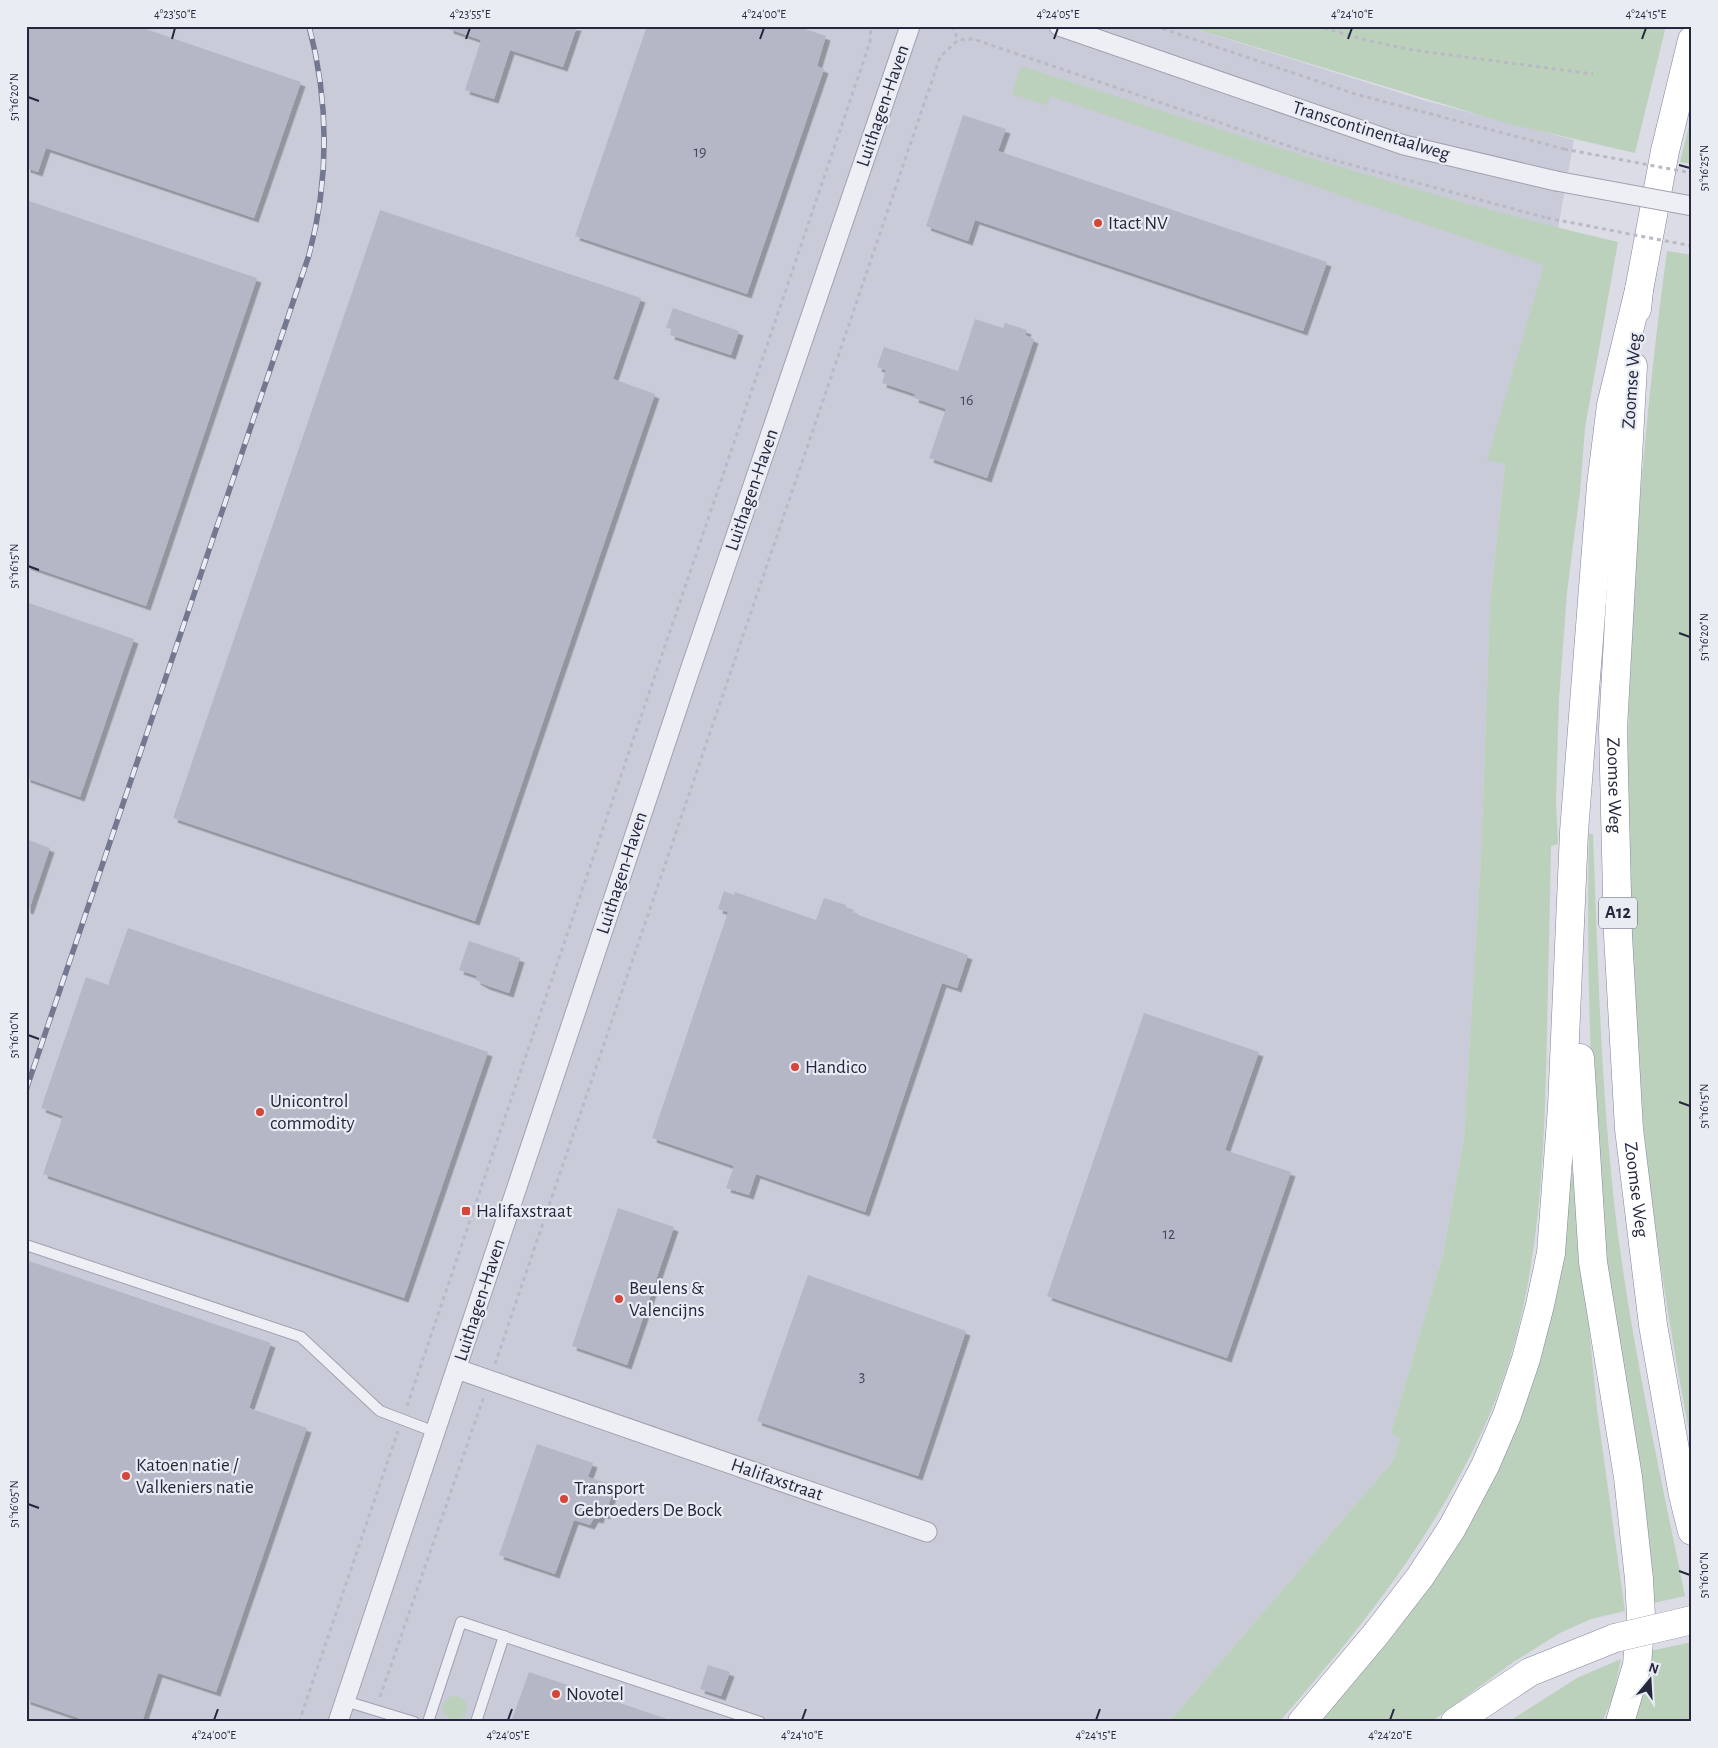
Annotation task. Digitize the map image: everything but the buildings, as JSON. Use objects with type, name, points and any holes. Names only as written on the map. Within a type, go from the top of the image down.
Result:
[{"type":"highway","name":"Zoomse Weg","points":[[1692,40],[1665,151],[1639,290],[1623,527],[1613,729],[1618,935],[1631,1148],[1654,1325],[1683,1495],[1692,1531]]},
{"type":"highway","points":[[1302,1722],[1376,1634],[1420,1577],[1452,1528],[1485,1466],[1508,1414],[1526,1359],[1551,1252],[1562,1107],[1574,832],[1601,485],[1611,405],[1639,290]]},
{"type":"highway","points":[[1572,911],[1584,1137],[1594,1262],[1628,1477],[1639,1579],[1641,1616],[1636,1665],[1620,1722]]},
{"type":"highway","points":[[1455,1722],[1536,1678],[1616,1638],[1692,1620]]},
{"type":"highway","points":[[1489,1722],[1536,1678]]},
{"type":"street","name":"Luithagen-Haven","points":[[338,1722],[684,686],[910,26]]},
{"type":"street","name":"Transcontinentaalweg","points":[[1059,26],[1404,145],[1556,181],[1692,206]]},
{"type":"street","name":"Halifaxstraat","points":[[457,1369],[928,1532]]},
{"type":"lane","points":[[26,1245],[301,1337],[380,1411],[435,1432]]},
{"type":"lane","points":[[428,1722],[461,1622],[760,1722]]},
{"type":"lane","points":[[476,1722],[504,1636]]},
{"type":"lane","points":[[345,1701],[414,1722]]},
{"type":"path","points":[[299,1722],[867,52],[871,26]]},
{"type":"path","points":[[952,26],[958,40]]},
{"type":"path","points":[[1155,26],[1355,94],[1564,149],[1692,173]]},
{"type":"path","points":[[1316,26],[1342,35],[1413,50],[1593,74]]},
{"type":"path","points":[[376,1710],[940,57],[958,40],[973,39],[1315,155],[1547,218],[1692,246]]},
{"type":"shaded area","points":[[26,26],[1186,26],[1426,101],[1574,140],[1558,228],[1488,460],[1505,465],[1490,603],[1481,856],[1464,1137],[1443,1254],[1391,1433],[1400,1439],[1393,1461],[1169,1722],[26,1722]]},
{"type":"green space","points":[[1186,26],[1666,26],[1635,153],[1506,123]]},
{"type":"green space","points":[[1021,66],[1318,160],[1467,204],[1618,242],[1585,428],[1580,492],[1567,592],[1559,699],[1556,801],[1558,844],[1551,846],[1546,1084],[1541,1182],[1529,1277],[1519,1325],[1506,1371],[1489,1416],[1447,1499],[1422,1539],[1368,1615],[1279,1722],[1169,1722],[1393,1461],[1400,1439],[1391,1433],[1443,1254],[1464,1137],[1481,856],[1490,603],[1505,465],[1487,460],[1544,265],[1051,96],[1046,105],[1012,94]]},
{"type":"green space","points":[[1692,114],[1692,164],[1680,162]]},
{"type":"green space","points":[[1667,251],[1692,255],[1692,648],[1689,770],[1692,917],[1692,1447],[1662,1274],[1645,1144],[1633,994],[1629,888],[1628,781],[1635,568],[1643,462]]},
{"type":"green space","points":[[1589,834],[1593,834],[1604,1080],[1617,1227],[1639,1366],[1685,1596],[1649,1604],[1603,1230],[1595,1131],[1588,933]]},
{"type":"green space","points":[[1570,1173],[1574,1174],[1597,1409],[1625,1611],[1591,1619],[1560,1633],[1512,1663],[1431,1722],[1316,1722],[1465,1528]]},
{"type":"green space","points":[[1692,1642],[1692,1722],[1633,1722],[1650,1651]]},
{"type":"green space","points":[[1621,1659],[1613,1697],[1602,1722],[1508,1722],[1577,1678]]},
{"type":"green space","points":[[455,1696],[464,1699],[467,1708],[464,1717],[455,1720],[446,1717],[443,1708],[446,1699]]},
{"type":"railway","points":[[26,1090],[309,255],[316,227],[320,198],[324,141],[320,83],[309,26]]},
{"type":"place","name":"Itact NV","points":[[1098,223]]},
{"type":"place","name":"Handico","points":[[795,1067]]},
{"type":"place","name":"Unicontrol commodity","points":[[260,1112]]},
{"type":"place","name":"Halifaxstraat","points":[[466,1211]]},
{"type":"place","name":"Beulens & Valencijns","points":[[619,1299]]},
{"type":"place","name":"Katoen natie / Valkeniers natie","points":[[126,1476]]},
{"type":"place","name":"Transport Gebroeders De Bock","points":[[564,1499]]},
{"type":"place","name":"Novotel","points":[[556,1694]]}]
